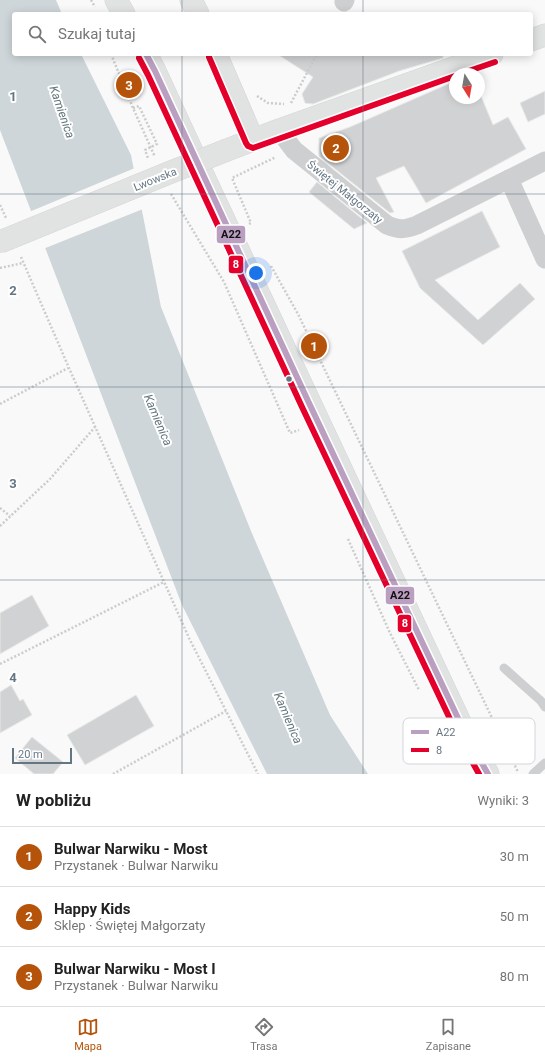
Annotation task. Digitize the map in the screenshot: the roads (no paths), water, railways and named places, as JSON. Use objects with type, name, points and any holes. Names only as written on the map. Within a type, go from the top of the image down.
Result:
[{"type":"main road","points":[[116,0],[123,12]]},
{"type":"main road","points":[[192,0],[197,12]]},
{"type":"main road","points":[[533,39],[545,35]]},
{"type":"main road","points":[[147,56],[317,421],[458,718]]},
{"type":"main road","points":[[217,56],[253,140]]},
{"type":"main road","name":"Lwowska","points":[[4,233],[171,172],[279,130],[486,56]]},
{"type":"main road","points":[[482,764],[488,774]]},
{"type":"street","name":"Świętej Małgorzaty","points":[[279,130],[294,150],[387,225],[398,229],[417,225],[545,161]]},
{"type":"street","points":[[509,179],[545,259]]},
{"type":"lane","points":[[504,668],[541,701],[545,707]]},
{"type":"lane","points":[[533,774],[545,763]]},
{"type":"water","name":"Kamienica","points":[[0,0],[56,0],[61,12],[12,12],[12,56],[82,56],[131,155],[161,307],[251,531],[330,715],[368,774],[267,774],[182,605],[0,130]]},
{"type":"place","name":"Bulwar Narwiku - Most I","points":[[129,85]]},
{"type":"place","name":"Happy Kids","points":[[336,148]]},
{"type":"place","name":"Bulwar Narwiku - Most","points":[[314,346]]}]
